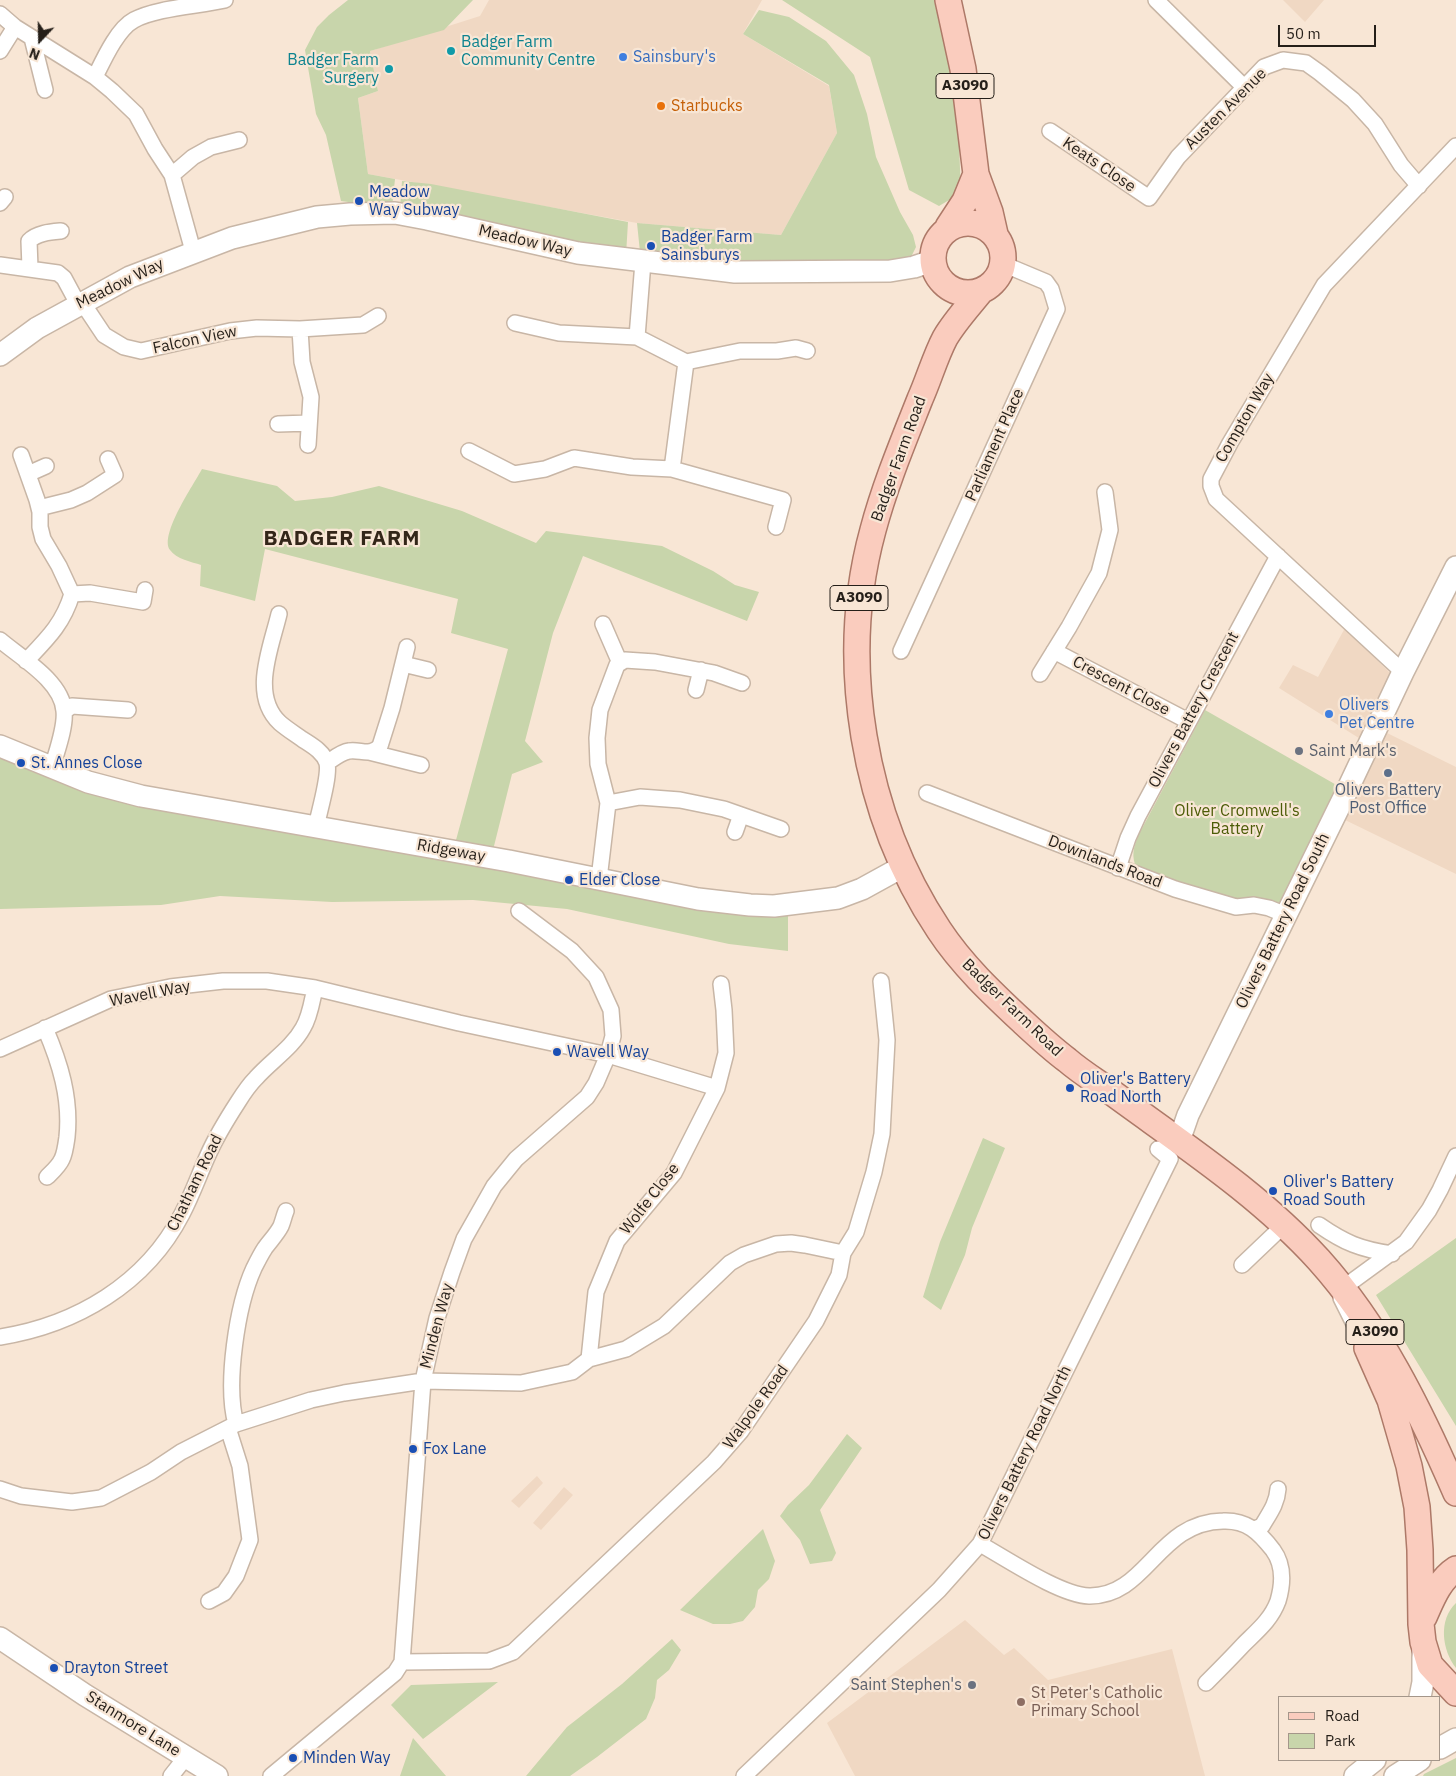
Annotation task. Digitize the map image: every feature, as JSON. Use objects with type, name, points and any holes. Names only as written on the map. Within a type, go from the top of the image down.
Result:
[{"type":"main road","name":"A3090","points":[[948,0],[964,69],[976,174],[990,212],[995,234]]},
{"type":"main road","name":"A3090","points":[[948,227],[965,201],[976,174]]},
{"type":"main road","points":[[964,222],[982,226],[995,234],[1001,245],[1003,264],[999,275],[991,285],[981,291],[968,293],[953,290],[942,283],[935,273],[932,261],[933,249],[940,234],[948,227],[964,222]]},
{"type":"main road","name":"Badger Farm Road","points":[[953,290],[945,338],[884,489],[865,556],[857,611],[856,650],[863,736],[876,789],[902,867],[938,929],[975,976],[998,999],[1068,1062],[1168,1145],[1254,1199],[1318,1259],[1343,1288],[1387,1352],[1427,1429],[1456,1493]]},
{"type":"main road","name":"Badger Farm Road","points":[[945,338],[981,291]]},
{"type":"main road","name":"Badger Farm Road","points":[[1282,1227],[1358,1332],[1375,1363],[1390,1400],[1409,1466],[1417,1507],[1422,1633],[1430,1665],[1456,1693]]},
{"type":"main road","points":[[1422,1633],[1435,1591],[1448,1574],[1456,1569]]},
{"type":"street","points":[[95,77],[116,39],[132,20],[150,7],[225,0]]},
{"type":"street","points":[[1156,0],[1244,87]]},
{"type":"street","points":[[0,14],[15,27],[95,77],[136,114],[172,175],[193,251]]},
{"type":"street","points":[[0,51],[15,27]]},
{"type":"street","points":[[32,38],[45,90]]},
{"type":"street","name":"Austen Avenue","points":[[1149,198],[1178,157],[1244,87],[1264,67],[1283,60],[1306,63],[1353,100],[1375,124],[1401,165],[1419,186]]},
{"type":"street","name":"Keats Close","points":[[1050,131],[1149,198]]},
{"type":"street","points":[[172,175],[193,158],[211,147],[239,140]]},
{"type":"street","name":"Compton Way","points":[[1403,672],[1216,500],[1210,486],[1211,479],[1230,443],[1324,285],[1456,146]]},
{"type":"street","name":"Meadow Way","points":[[0,355],[37,328],[130,276],[232,238],[317,217],[395,213],[578,254],[735,272],[890,271],[914,267],[932,261]]},
{"type":"street","points":[[30,268],[29,241],[48,232],[61,231]]},
{"type":"street","points":[[637,337],[643,262]]},
{"type":"street","name":"Parliament Place","points":[[901,651],[1057,309],[1051,288],[1046,282],[1003,264]]},
{"type":"street","name":"Falcon View","points":[[0,265],[58,273],[64,278],[104,335],[124,347],[141,351],[230,331],[363,325],[378,316]]},
{"type":"street","points":[[515,323],[559,333],[637,337],[686,362],[740,351],[778,351],[796,348],[808,351]]},
{"type":"street","points":[[300,329],[302,362],[310,397],[308,445]]},
{"type":"street","points":[[672,469],[686,362]]},
{"type":"street","points":[[278,424],[309,424]]},
{"type":"street","points":[[469,451],[514,474],[545,469],[574,458],[672,469],[783,500],[776,527]]},
{"type":"street","points":[[21,455],[39,508],[40,527],[44,539],[72,594],[56,630],[26,661]]},
{"type":"street","points":[[39,508],[71,500],[87,493],[114,475],[108,459]]},
{"type":"street","points":[[28,474],[46,466]]},
{"type":"street","name":"Crescent Close","points":[[1040,674],[1099,573],[1110,530],[1105,492]]},
{"type":"street","name":"Olivers Battery Crescent","points":[[1118,868],[1138,816],[1278,556]]},
{"type":"street","name":"Olivers Battery Road South","points":[[1168,1145],[1188,1115],[1456,567]]},
{"type":"street","points":[[72,594],[90,593],[143,602],[145,590]]},
{"type":"street","points":[[279,614],[266,666],[264,687],[266,700],[270,710],[280,723],[317,749],[327,763],[326,781],[316,827]]},
{"type":"street","points":[[603,624],[620,663]]},
{"type":"street","points":[[0,640],[44,674],[57,690],[64,711],[60,739],[52,768]]},
{"type":"street","points":[[327,763],[349,751],[376,751],[383,738],[407,648]]},
{"type":"street","name":"Crescent Close","points":[[1054,651],[1188,721]]},
{"type":"street","points":[[599,879],[608,803],[598,764],[597,738],[600,710],[617,665],[625,660],[644,660],[701,670],[742,683]]},
{"type":"street","points":[[403,664],[428,670]]},
{"type":"street","points":[[696,690],[701,670]]},
{"type":"street","points":[[64,711],[72,706],[128,710]]},
{"type":"street","name":"Ridgeway","points":[[0,746],[88,782],[141,796],[509,861],[698,900],[774,906],[838,898],[862,889],[902,867]]},
{"type":"street","points":[[369,752],[421,766]]},
{"type":"street","name":"Downlands Road","points":[[927,793],[1175,889],[1236,906],[1254,905],[1269,908],[1286,915]]},
{"type":"street","points":[[608,803],[640,797],[680,800],[724,809],[781,830]]},
{"type":"street","points":[[735,832],[741,815]]},
{"type":"street","name":"Minden Way","points":[[402,1662],[423,1381],[437,1318],[452,1272],[464,1239],[494,1186],[516,1159],[587,1097],[596,1083],[608,1055],[613,1036],[611,1010],[596,977],[572,951],[519,911]]},
{"type":"street","name":"Wavell Way","points":[[0,1049],[111,999],[170,987],[223,982],[267,981],[315,988],[459,1023],[608,1055],[717,1088]]},
{"type":"street","name":"Walpole Road","points":[[402,1662],[488,1662],[512,1652],[714,1462],[741,1431],[816,1321],[839,1275],[843,1254],[856,1232],[874,1172],[882,1134],[887,1040],[881,981]]},
{"type":"street","name":"Wolfe Close","points":[[589,1360],[596,1292],[617,1241],[674,1173],[717,1088],[726,1052],[721,984]]},
{"type":"street","name":"Chatham Road","points":[[0,1337],[26,1332],[65,1320],[96,1304],[119,1288],[154,1257],[184,1212],[209,1153],[225,1122],[255,1078],[286,1049],[303,1029],[315,988]]},
{"type":"street","points":[[45,1028],[63,1077],[69,1122],[63,1159],[47,1177]]},
{"type":"street","name":"Olivers Battery Road North","points":[[744,1776],[939,1590],[980,1544],[1170,1159],[1168,1145]]},
{"type":"street","points":[[1343,1288],[1406,1242],[1429,1210],[1456,1156]]},
{"type":"street","points":[[209,1601],[224,1594],[236,1576],[250,1540],[240,1466],[232,1426],[232,1379],[241,1311],[247,1286],[264,1250],[280,1227],[286,1211]]},
{"type":"street","points":[[1319,1225],[1340,1240],[1374,1251],[1392,1254]]},
{"type":"street","points":[[1242,1265],[1282,1227]]},
{"type":"street","points":[[0,1489],[21,1496],[72,1502],[101,1498],[135,1481],[181,1452],[232,1426],[311,1400],[423,1381],[521,1383],[572,1372],[589,1360],[626,1349],[664,1326],[730,1263],[744,1255],[776,1244],[791,1243],[843,1254]]},
{"type":"street","name":"Badger Farm Road","points":[[1343,1288],[1340,1298],[1358,1332]]},
{"type":"street","points":[[1254,1529],[1262,1526],[1278,1498],[1278,1489]]},
{"type":"street","points":[[980,1544],[1051,1584],[1088,1596],[1113,1593],[1125,1586],[1159,1552],[1180,1534],[1195,1525],[1209,1521],[1226,1521],[1241,1523],[1254,1529],[1276,1554],[1280,1566],[1281,1592],[1275,1610],[1264,1626],[1206,1683]]},
{"type":"street","points":[[1420,1696],[1423,1682],[1422,1633]]},
{"type":"street","name":"Stanmore Lane","points":[[0,1638],[85,1694],[217,1776]]},
{"type":"street","points":[[272,1776],[395,1673],[402,1662]]},
{"type":"street","points":[[1441,1747],[1456,1739]]},
{"type":"street","points":[[171,1776],[186,1757]]},
{"type":"street","points":[[1355,1776],[1374,1761]]},
{"type":"street","points":[[1395,1776],[1418,1761]]},
{"type":"shaded area","points":[[489,0],[762,0],[743,34],[829,86],[837,133],[781,235],[637,223],[368,174],[358,98],[378,91],[370,51],[480,16]]},
{"type":"shaded area","points":[[1283,0],[1324,0],[1305,22]]},
{"type":"shaded area","points":[[1345,628],[1391,674],[1362,740],[1279,688],[1293,665],[1318,677]]},
{"type":"shaded area","points":[[1383,731],[1456,767],[1456,874],[1341,818]]},
{"type":"shaded area","points":[[537,1476],[543,1483],[519,1508],[511,1501]]},
{"type":"shaded area","points":[[564,1487],[573,1495],[541,1530],[533,1523]]},
{"type":"shaded area","name":"St Peter's Catholic Primary School","points":[[965,1620],[1004,1655],[1014,1648],[1048,1680],[1172,1649],[1205,1776],[855,1776],[827,1723]]},
{"type":"green space","points":[[348,0],[473,0],[444,30],[370,51],[378,91],[358,98],[368,174],[395,179],[392,208],[341,201],[326,135],[316,114],[305,50],[317,27]]},
{"type":"green space","points":[[782,0],[934,0],[957,95],[961,193],[939,206],[909,190],[870,57]]},
{"type":"green space","points":[[759,10],[789,17],[826,41],[854,75],[867,114],[876,157],[900,212],[913,235],[916,247],[911,257],[877,267],[733,266],[640,252],[637,223],[781,235],[837,133],[829,85],[743,34]]},
{"type":"green space","points":[[402,181],[431,184],[628,222],[626,255],[400,208]]},
{"type":"green space","points":[[202,469],[277,486],[295,501],[332,497],[379,486],[462,511],[536,543],[546,531],[662,546],[713,571],[735,585],[759,592],[747,621],[583,556],[553,633],[525,741],[543,762],[512,774],[493,850],[456,840],[508,649],[451,633],[458,599],[265,549],[255,601],[200,586],[201,565],[176,556],[170,550],[168,543],[173,522]]},
{"type":"green space","name":"Oliver Cromwell's Battery","points":[[1205,710],[1340,787],[1283,906],[1234,901],[1137,870],[1133,852],[1139,834]]},
{"type":"green space","points":[[0,758],[38,774],[98,794],[788,914],[788,951],[729,944],[567,909],[473,900],[332,902],[220,896],[161,905],[0,909]]},
{"type":"green space","points":[[983,1138],[1005,1148],[972,1228],[965,1255],[941,1310],[923,1297],[940,1242]]},
{"type":"green space","points":[[1456,1238],[1456,1426],[1376,1295]]},
{"type":"green space","points":[[847,1434],[862,1448],[820,1510],[836,1553],[832,1561],[810,1564],[800,1540],[780,1516],[788,1505],[809,1485]]},
{"type":"green space","points":[[763,1529],[775,1561],[769,1579],[758,1590],[755,1607],[743,1621],[730,1624],[713,1624],[680,1610]]},
{"type":"green space","points":[[1456,1603],[1456,1668],[1451,1661],[1445,1644],[1444,1626],[1450,1610]]},
{"type":"green space","points":[[672,1639],[681,1650],[669,1670],[657,1680],[655,1698],[646,1719],[570,1776],[526,1776],[567,1727],[622,1684]]},
{"type":"green space","points":[[498,1682],[423,1739],[391,1705],[411,1685]]},
{"type":"green space","points":[[413,1738],[446,1776],[400,1776]]},
{"type":"green space","points":[[1456,1758],[1456,1776],[1423,1776],[1424,1774]]},
{"type":"place","name":"Badger Farm Community Centre","points":[[451,51]]},
{"type":"place","name":"Sainsbury's","points":[[623,57]]},
{"type":"place","name":"Badger Farm Surgery","points":[[389,69]]},
{"type":"place","name":"Starbucks","points":[[661,106]]},
{"type":"place","name":"Meadow Way Subway","points":[[359,201]]},
{"type":"place","name":"Badger Farm Sainsburys","points":[[651,246]]},
{"type":"place","name":"Olivers Pet Centre","points":[[1329,714]]},
{"type":"place","name":"Saint Mark's","points":[[1299,751]]},
{"type":"place","name":"St. Annes Close","points":[[21,763]]},
{"type":"place","name":"Olivers Battery Post Office","points":[[1388,773]]},
{"type":"place","name":"Elder Close","points":[[569,880]]},
{"type":"place","name":"Wavell Way","points":[[557,1052]]},
{"type":"place","name":"Oliver's Battery Road North","points":[[1070,1088]]},
{"type":"place","name":"Oliver's Battery Road South","points":[[1273,1191]]},
{"type":"place","name":"Fox Lane","points":[[413,1449]]},
{"type":"place","name":"Drayton Street","points":[[54,1668]]},
{"type":"place","name":"Saint Stephen's","points":[[972,1685]]},
{"type":"place","name":"St Peter's Catholic Primary School","points":[[1021,1702]]},
{"type":"place","name":"Minden Way","points":[[293,1758]]},
{"type":"district","name":"BADGER FARM","points":[[342,539]]}]
